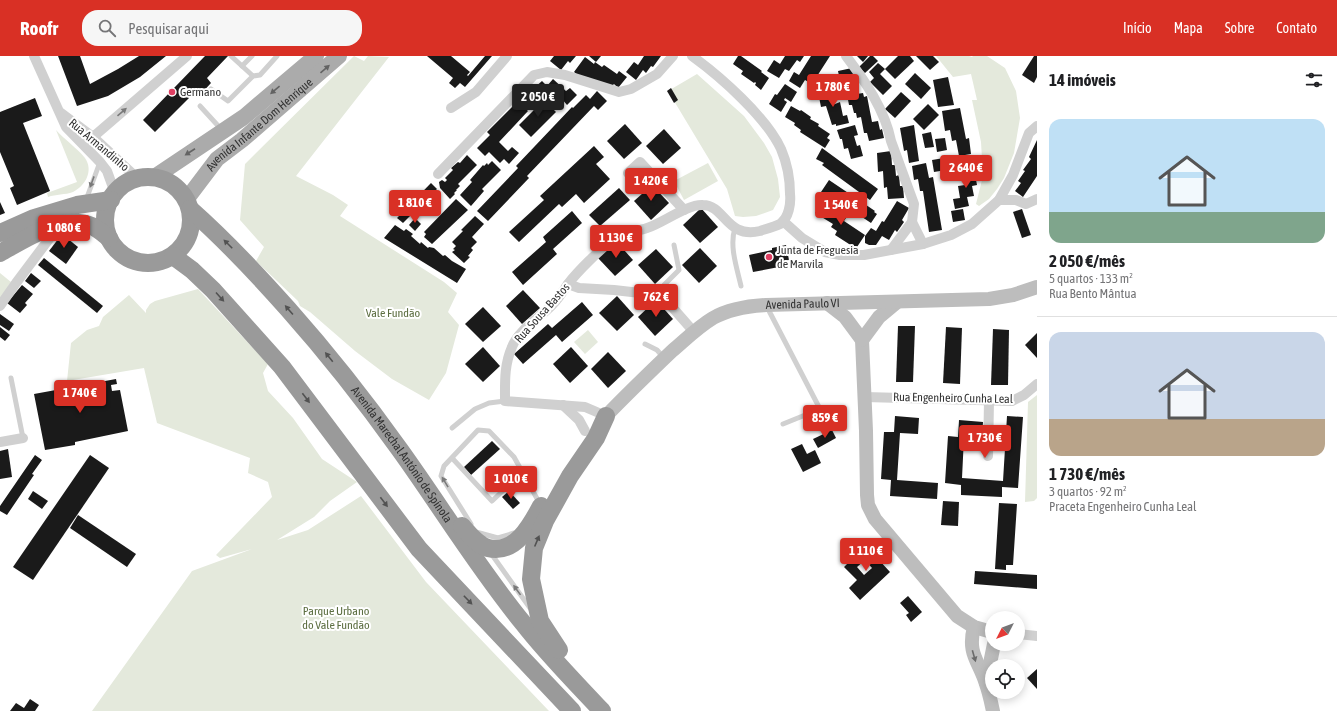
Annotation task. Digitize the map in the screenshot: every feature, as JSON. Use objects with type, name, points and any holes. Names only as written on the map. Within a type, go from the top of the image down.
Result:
[{"type":"highway","points":[[0,253],[36,233],[59,226],[77,223],[93,227],[109,238],[120,253],[137,262],[156,263],[173,256],[185,243],[191,226],[188,204],[178,189],[166,181],[145,178],[130,182],[122,187],[113,197],[106,212],[106,226],[109,238]]},
{"type":"highway","points":[[0,233],[34,218],[84,203],[113,197]]},
{"type":"highway","name":"Avenida Marechal António de Spínola","points":[[188,204],[243,259],[353,385],[401,450],[427,490],[523,624],[596,705]]},
{"type":"highway","points":[[173,256],[192,270],[213,290],[282,367],[419,549],[572,711]]},
{"type":"highway","points":[[427,490],[473,539],[487,548],[502,549],[516,542],[531,524],[585,431],[606,416]]},
{"type":"highway","points":[[596,705],[540,621],[531,579],[534,548],[549,515],[570,476],[596,438],[606,416]]},
{"type":"main road","name":"Avenida Infante Dom Henrique","points":[[145,178],[244,117],[316,56]]},
{"type":"main road","name":"Avenida Infante Dom Henrique","points":[[188,204],[217,159],[242,140],[339,56]]},
{"type":"main road","name":"Avenida Paulo VI","points":[[606,416],[633,387],[694,332],[712,318],[728,311],[748,306],[766,304],[897,302],[1001,298],[1037,287]]},
{"type":"main road","points":[[862,340],[879,317],[897,302]]},
{"type":"main road","points":[[827,303],[845,317],[862,340],[868,505],[880,527],[953,612],[974,628],[985,630]]},
{"type":"main road","points":[[974,628],[971,638],[973,652],[985,681]]},
{"type":"main road","points":[[990,699],[993,711]]},
{"type":"street","name":"Rua Armandinho","points":[[34,56],[66,127],[107,171],[113,197]]},
{"type":"street","points":[[93,137],[187,56]]},
{"type":"street","points":[[451,108],[476,92],[507,56]]},
{"type":"street","points":[[438,174],[534,75],[546,72],[619,92],[631,88],[657,74],[673,56]]},
{"type":"street","points":[[692,56],[744,101],[773,136],[780,148],[786,165],[790,182],[790,198],[788,212],[783,221],[775,226],[756,232],[745,232],[735,228]]},
{"type":"street","points":[[846,56],[861,76],[879,107],[914,204],[912,222],[892,250]]},
{"type":"street","name":"Rua Armandinho","points":[[60,113],[145,178]]},
{"type":"street","points":[[783,221],[802,238],[825,252],[840,255],[864,255],[923,244],[952,236],[972,224],[999,200],[1014,175],[1029,133],[1037,126]]},
{"type":"street","points":[[650,174],[684,210]]},
{"type":"street","points":[[999,200],[1016,200],[1026,204],[1037,199]]},
{"type":"street","name":"Rua Sousa Bastos","points":[[505,401],[504,376],[514,342],[553,304],[568,284],[591,260],[615,238],[629,232],[652,226],[684,210],[698,205],[707,205],[715,210],[735,228]]},
{"type":"street","points":[[912,222],[923,244]]},
{"type":"street","points":[[0,306],[59,226]]},
{"type":"street","points":[[568,284],[579,288],[658,295],[665,299],[694,332]]},
{"type":"street","name":"Rua Engenheiro Cunha Leal","points":[[865,396],[989,401],[1016,400],[1037,384]]},
{"type":"street","points":[[505,401],[585,407],[606,416]]},
{"type":"street","points":[[988,456],[989,401]]},
{"type":"street","points":[[563,405],[579,420],[585,431]]},
{"type":"street","points":[[0,442],[23,438]]},
{"type":"street","points":[[1025,635],[1037,636]]},
{"type":"lane","points":[[231,56],[253,76]]},
{"type":"lane","points":[[242,66],[252,56]]},
{"type":"lane","points":[[211,89],[228,101],[253,76],[260,75],[277,56]]},
{"type":"lane","points":[[200,106],[223,131]]},
{"type":"lane","points":[[84,203],[100,162]]},
{"type":"lane","points":[[735,228],[733,235],[734,251],[741,286]]},
{"type":"lane","points":[[658,295],[664,284],[679,270],[674,245]]},
{"type":"lane","points":[[766,304],[820,409],[783,424]]},
{"type":"lane","points":[[645,344],[657,350],[665,358]]},
{"type":"lane","points":[[11,378],[23,438]]},
{"type":"lane","points":[[452,428],[475,409],[489,403],[505,401]]},
{"type":"lane","points":[[540,621],[487,548],[461,509],[441,476],[444,466],[478,430],[489,431],[514,457],[541,505]]},
{"type":"lane","points":[[452,458],[492,501],[504,489],[516,481],[529,485]]},
{"type":"lane","points":[[476,532],[498,538],[512,534],[531,524]]},
{"type":"green space","name":"Vale Fundão","points":[[354,56],[364,61],[368,56],[389,57],[296,176],[333,195],[348,205],[340,216],[444,282],[457,293],[448,312],[459,325],[446,373],[429,400],[392,379],[355,351],[310,312],[300,306],[298,301],[256,261],[264,247],[240,220],[245,164]]},
{"type":"green space","points":[[936,56],[987,56],[1005,68],[1016,91],[1020,118],[1014,153],[1004,178],[997,189],[989,199],[979,206],[976,204],[983,176],[981,142],[972,100],[977,100],[971,74],[953,77]]},
{"type":"green space","points":[[697,74],[744,116],[764,143],[772,157],[778,179],[780,197],[773,210],[756,216],[735,216],[727,189],[668,91]]},
{"type":"green space","points":[[56,130],[85,158],[89,168],[87,178],[81,186],[73,192],[48,197],[47,193],[77,182]]},
{"type":"green space","points":[[708,163],[718,181],[684,200],[674,181]]},
{"type":"green space","points":[[0,273],[11,282],[0,299]]},
{"type":"green space","name":"Parque Urbano do Vale Fundão","points":[[198,289],[268,364],[263,373],[268,391],[293,418],[322,459],[357,482],[330,501],[314,517],[277,540],[308,530],[361,496],[426,582],[549,711],[92,711],[192,571],[252,549],[220,558],[216,555],[272,497],[268,482],[248,473],[250,458],[157,423],[144,368],[67,381],[71,343],[87,330],[99,326],[103,317],[129,295],[146,313],[146,310],[150,304],[155,301]]},
{"type":"green space","points":[[588,330],[598,342],[585,354],[574,342]]},
{"type":"green space","points":[[1037,395],[1037,498],[1034,501],[1025,502],[1028,402]]},
{"type":"building","points":[[58,56],[80,56],[90,84],[139,56],[166,56],[140,77],[108,96],[77,106]]},
{"type":"building","points":[[205,56],[228,56],[207,78],[211,83],[200,95],[196,91],[155,132],[143,120]]},
{"type":"building","points":[[427,56],[451,56],[470,72],[467,75],[468,76],[485,56],[492,56],[465,87],[460,83],[455,88],[449,83],[453,78]]},
{"type":"building","points":[[554,56],[576,56],[570,63],[568,61],[561,70],[550,61]]},
{"type":"building","points":[[589,56],[601,56],[596,62]]},
{"type":"building","points":[[644,56],[661,56],[653,67],[651,66],[646,73],[643,70],[636,80],[626,72],[634,62],[638,65]]},
{"type":"building","points":[[738,56],[741,56],[769,78],[761,90],[755,85],[755,82],[754,83],[741,74],[743,71],[733,64]]},
{"type":"building","points":[[785,56],[804,56],[800,62],[797,60],[789,71],[785,69],[779,78],[767,71],[774,60],[780,64]]},
{"type":"building","points":[[811,56],[830,56],[812,84],[805,80],[800,88],[789,81],[794,72],[799,75]]},
{"type":"building","points":[[857,56],[868,56],[863,62]]},
{"type":"building","points":[[870,56],[873,56],[878,61],[865,73],[859,67]]},
{"type":"building","points":[[898,56],[910,56],[914,61],[895,79],[885,69]]},
{"type":"building","points":[[916,56],[933,56],[939,62],[930,70]]},
{"type":"building","points":[[1034,56],[1037,56],[1037,77],[1034,83],[1022,75]]},
{"type":"building","points":[[585,57],[594,64],[595,62],[602,67],[604,65],[617,74],[619,71],[627,77],[618,88],[614,84],[610,88],[587,77],[584,80],[574,72]]},
{"type":"building","points":[[878,63],[885,69],[880,74],[892,86],[883,95],[870,82],[874,78],[869,72]]},
{"type":"building","points":[[852,68],[857,94],[863,93],[864,97],[867,96],[872,122],[878,121],[884,138],[869,141],[867,133],[864,133],[861,117],[857,118],[852,105],[849,105],[846,89],[842,90],[838,71]]},
{"type":"building","points":[[915,73],[931,88],[921,99],[905,84]]},
{"type":"building","points":[[948,77],[954,105],[938,107],[933,80]]},
{"type":"building","points":[[553,79],[566,91],[570,88],[577,95],[567,105],[562,99],[560,101],[547,88],[539,96],[533,89],[542,81],[547,86]]},
{"type":"building","points":[[785,84],[797,92],[791,102],[785,98],[784,100],[787,102],[781,112],[769,104],[775,94],[777,95]]},
{"type":"building","points":[[671,88],[678,100],[674,103],[667,91]]},
{"type":"building","points":[[832,89],[835,104],[840,102],[843,116],[847,115],[849,123],[836,126],[836,124],[832,125],[826,106],[821,107],[818,92]]},
{"type":"building","points":[[597,91],[607,101],[598,110],[594,106],[527,176],[529,178],[488,221],[477,211],[518,168],[516,166],[572,107],[573,108],[586,95],[590,99]]},
{"type":"building","points":[[901,92],[911,101],[895,118],[885,109]]},
{"type":"building","points":[[35,98],[42,116],[23,123],[50,191],[17,205],[10,188],[14,186],[0,152],[0,112]]},
{"type":"building","points":[[544,100],[556,112],[531,137],[519,125]]},
{"type":"building","points":[[518,101],[528,111],[499,142],[508,151],[512,147],[519,153],[509,164],[504,159],[500,163],[489,152],[485,156],[477,148],[490,135],[487,132]]},
{"type":"building","points":[[928,104],[939,115],[924,130],[913,119]]},
{"type":"building","points":[[791,106],[800,111],[801,110],[811,117],[810,119],[819,124],[818,126],[830,134],[827,138],[830,140],[825,148],[800,132],[801,130],[794,125],[795,123],[785,117]]},
{"type":"building","points":[[960,108],[966,139],[969,138],[971,154],[959,156],[956,140],[952,141],[950,130],[945,131],[942,111]]},
{"type":"building","points":[[625,124],[642,143],[624,159],[607,141]]},
{"type":"building","points":[[855,125],[858,135],[854,136],[857,146],[860,145],[863,156],[851,159],[848,148],[844,149],[842,139],[840,139],[837,130]]},
{"type":"building","points":[[914,125],[919,161],[909,163],[907,150],[904,151],[900,128]]},
{"type":"building","points":[[664,129],[681,148],[663,164],[646,146]]},
{"type":"building","points":[[931,132],[934,147],[925,148],[922,134]]},
{"type":"building","points":[[945,138],[947,150],[937,152],[935,139]]},
{"type":"building","points":[[1037,140],[1037,176],[1023,197],[1015,191],[1021,183],[1018,181],[1025,171],[1023,170],[1031,159],[1029,157]]},
{"type":"building","points":[[594,146],[604,157],[596,164],[610,179],[584,203],[576,194],[562,207],[559,204],[519,242],[509,232],[544,200],[540,196]]},
{"type":"building","points":[[822,148],[878,189],[870,200],[822,165],[824,163],[816,159]]},
{"type":"building","points":[[891,151],[892,165],[895,165],[896,176],[899,175],[900,186],[903,186],[904,198],[888,199],[887,187],[884,188],[883,171],[878,172],[877,153]]},
{"type":"building","points":[[467,155],[477,165],[458,184],[460,186],[450,199],[440,188],[439,182],[442,180],[445,182],[447,180],[445,178],[453,170],[451,168],[458,162],[460,163]]},
{"type":"building","points":[[944,158],[946,170],[934,172],[932,160]]},
{"type":"building","points":[[961,158],[963,169],[949,172],[947,161]]},
{"type":"building","points":[[492,161],[501,170],[482,189],[484,191],[471,206],[460,195],[472,182],[470,180],[483,165],[484,166],[487,163],[488,165]]},
{"type":"building","points":[[926,163],[929,178],[933,177],[942,230],[929,232],[923,191],[920,191],[918,179],[914,180],[912,166]]},
{"type":"building","points":[[974,169],[977,185],[972,186],[974,196],[967,197],[969,206],[955,209],[953,199],[960,198],[958,186],[965,185],[962,171]]},
{"type":"building","points":[[829,180],[875,211],[874,212],[877,214],[871,223],[856,213],[855,215],[821,192]]},
{"type":"building","points":[[431,183],[437,189],[403,223],[397,218]]},
{"type":"building","points":[[652,185],[669,203],[651,220],[634,201]]},
{"type":"building","points":[[619,188],[630,200],[600,226],[589,215]]},
{"type":"building","points":[[456,199],[468,210],[432,244],[424,237],[426,234],[424,232]]},
{"type":"building","points":[[897,201],[909,208],[902,220],[904,222],[897,232],[895,230],[889,240],[882,236],[876,245],[869,245],[865,243],[865,236],[871,228],[876,231],[882,221],[884,222]]},
{"type":"building","points":[[0,202],[5,213],[0,215]]},
{"type":"building","points":[[823,202],[846,218],[844,221],[865,235],[857,247],[835,235],[837,231],[831,227],[833,224],[815,213]]},
{"type":"building","points":[[701,208],[718,227],[700,243],[683,225]]},
{"type":"building","points":[[963,209],[965,220],[953,222],[951,211]]},
{"type":"building","points":[[1022,209],[1031,235],[1022,238],[1013,212]]},
{"type":"building","points":[[572,211],[582,223],[553,249],[557,254],[523,285],[512,272],[546,242],[543,237]]},
{"type":"building","points":[[475,216],[484,224],[472,237],[477,242],[471,248],[473,250],[468,256],[470,257],[464,263],[452,252],[455,250],[453,249],[456,246],[452,242],[463,231],[461,230]]},
{"type":"building","points":[[415,218],[421,224],[415,231],[409,225]]},
{"type":"building","points":[[395,225],[404,231],[406,229],[413,234],[411,236],[420,244],[421,242],[428,248],[434,248],[443,256],[445,255],[466,269],[457,283],[384,238]]},
{"type":"building","points":[[62,234],[78,247],[66,264],[49,251]]},
{"type":"building","points":[[616,241],[633,260],[615,276],[598,258]]},
{"type":"building","name":"Junta de Freguesia de Marvila","points":[[786,245],[789,260],[778,262],[779,267],[753,272],[749,255]]},
{"type":"building","points":[[700,248],[717,266],[699,283],[682,265]]},
{"type":"building","points":[[656,249],[673,267],[655,284],[638,265]]},
{"type":"building","points":[[44,258],[103,306],[97,313],[38,265]]},
{"type":"building","points":[[31,273],[41,281],[34,288],[25,281]]},
{"type":"building","points":[[22,285],[33,294],[25,303],[27,305],[20,313],[7,303]]},
{"type":"building","points":[[523,290],[540,308],[522,324],[506,306]]},
{"type":"building","points":[[617,296],[634,315],[617,331],[599,313]]},
{"type":"building","points":[[656,300],[673,319],[655,336],[638,317]]},
{"type":"building","points":[[582,302],[593,315],[562,342],[556,335],[523,364],[514,354],[548,324],[552,328]]},
{"type":"building","points":[[483,307],[501,326],[483,342],[465,324]]},
{"type":"building","points":[[0,314],[14,324],[9,331],[0,325]]},
{"type":"building","points":[[898,326],[915,326],[913,382],[896,382]]},
{"type":"building","points":[[0,327],[10,335],[5,341],[0,337]]},
{"type":"building","points":[[946,327],[962,328],[960,384],[943,383]]},
{"type":"building","points":[[993,329],[1009,330],[1008,385],[991,385]]},
{"type":"building","points":[[1037,333],[1037,358],[1025,345]]},
{"type":"building","points":[[483,347],[500,366],[483,382],[465,364]]},
{"type":"building","points":[[571,347],[588,366],[570,383],[553,364]]},
{"type":"building","points":[[608,352],[626,371],[608,388],[591,369]]},
{"type":"building","points":[[116,379],[117,384],[111,385],[112,391],[120,390],[128,431],[75,442],[75,445],[45,450],[34,394]]},
{"type":"building","points":[[821,410],[826,420],[819,424],[814,414]]},
{"type":"building","points":[[895,416],[919,418],[918,434],[900,433],[897,480],[938,483],[937,499],[890,496],[891,480],[881,479],[884,432],[894,432]]},
{"type":"building","points":[[1007,416],[1023,417],[1018,488],[1002,487],[1002,497],[961,495],[961,485],[945,483],[948,436],[958,437],[959,420],[983,422],[982,438],[964,437],[962,478],[1003,481]]},
{"type":"building","points":[[832,430],[836,438],[818,448],[813,439]]},
{"type":"building","points":[[492,441],[500,449],[471,475],[464,467]]},
{"type":"building","points":[[802,444],[807,454],[815,450],[821,463],[803,472],[791,449]]},
{"type":"building","points":[[8,449],[12,477],[0,479],[0,451]]},
{"type":"building","points":[[35,455],[42,460],[32,474],[34,475],[7,515],[0,511],[0,506]]},
{"type":"building","points":[[90,455],[109,468],[33,580],[13,567]]},
{"type":"building","points":[[502,468],[511,478],[496,492],[487,482]]},
{"type":"building","points":[[33,491],[48,501],[42,509],[28,499]]},
{"type":"building","points":[[509,491],[520,503],[513,509],[502,497]]},
{"type":"building","points":[[943,501],[959,502],[958,526],[941,525]]},
{"type":"building","points":[[999,503],[1017,504],[1013,565],[1006,565],[1006,570],[995,569]]},
{"type":"building","points":[[78,515],[136,554],[127,567],[70,528]]},
{"type":"building","points":[[868,548],[890,572],[860,600],[849,588],[857,580],[844,567],[850,561],[849,559],[858,550],[861,554]],"holes":[[[865,560],[872,568],[864,575],[857,567]]]},
{"type":"building","points":[[975,571],[1037,575],[1037,589],[974,584]]},
{"type":"building","points":[[908,596],[922,612],[911,622],[906,615],[909,613],[900,603]]},
{"type":"building","points":[[1037,669],[1037,689],[1027,678]]},
{"type":"building","points":[[30,699],[39,705],[35,711],[10,711],[16,703],[24,708]]},
{"type":"place","name":"Germano","points":[[172,92]]},
{"type":"place","name":"Junta de Freguesia de Marvila","points":[[769,257]]}]
